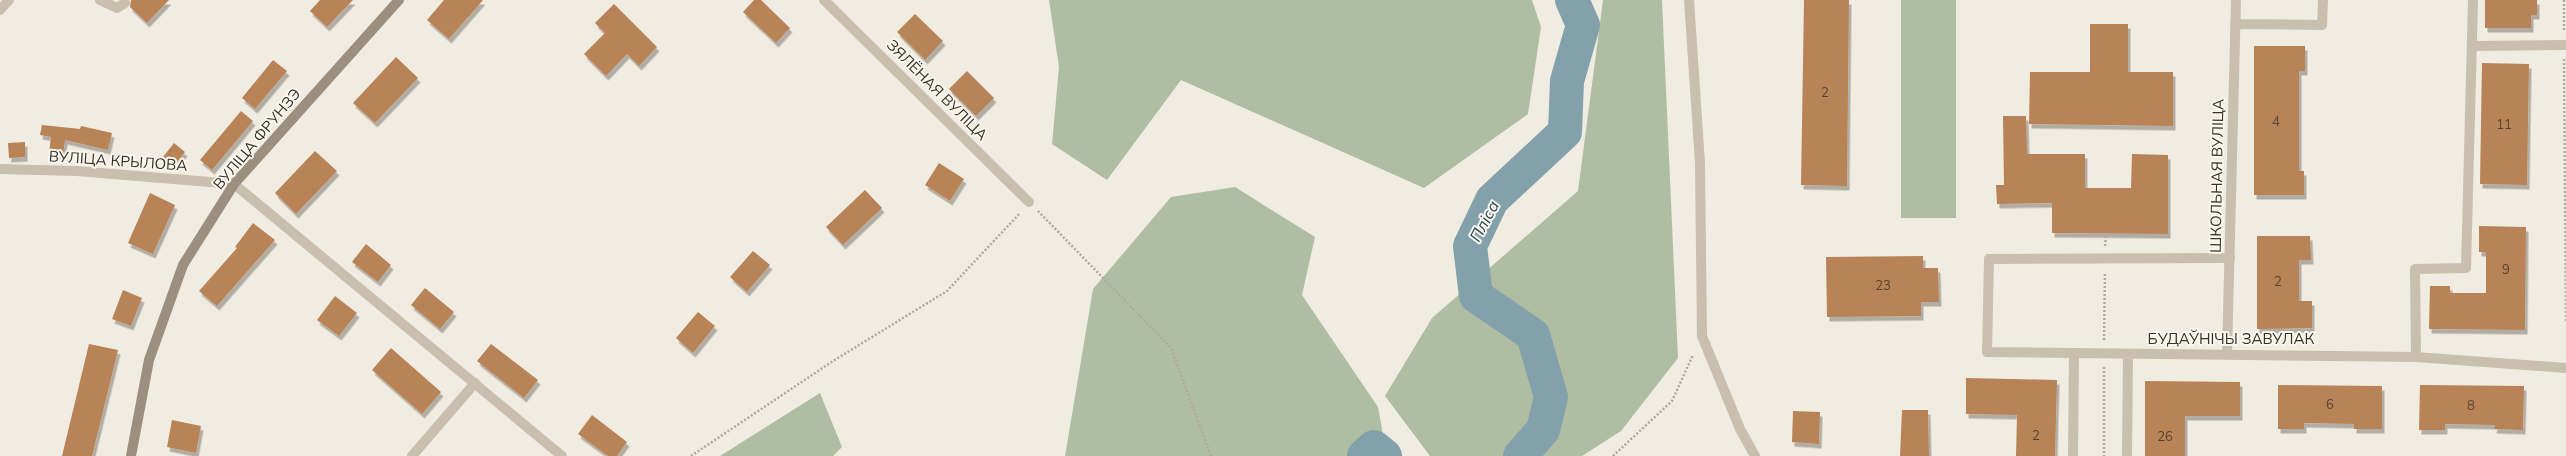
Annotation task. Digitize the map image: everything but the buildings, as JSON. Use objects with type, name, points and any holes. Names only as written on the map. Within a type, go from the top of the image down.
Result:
[{"type":"street","points":[[0,10],[9,0]]},
{"type":"street","points":[[100,0],[117,8],[125,2]]},
{"type":"street","name":"ВУЛІЦА ФРУНЗЭ","points":[[131,456],[149,360],[183,265],[234,184],[399,0]]},
{"type":"street","name":"ЗЯЛЁНАЯ ВУЛІЦА","points":[[824,0],[1029,202]]},
{"type":"street","points":[[1689,0],[1700,163],[1702,336],[1740,429],[1755,456]]},
{"type":"street","name":"ШКОЛЬНАЯ ВУЛІЦА","points":[[2227,354],[2236,0]]},
{"type":"street","points":[[2235,24],[2322,25],[2323,0]]},
{"type":"street","points":[[2416,357],[2416,269],[2466,268],[2474,0]]},
{"type":"street","points":[[2472,46],[2565,47]]},
{"type":"street","name":"ВУЛІЦА КРЫЛОВА","points":[[0,169],[77,171],[234,184]]},
{"type":"street","points":[[234,184],[476,383],[562,456]]},
{"type":"street","name":"БУДАЎНІЧЫ ЗАВУЛАК","points":[[2230,258],[1989,259],[1987,352],[2416,357],[2566,368]]},
{"type":"street","points":[[2073,456],[2074,353]]},
{"type":"street","points":[[2127,456],[2128,354]]},
{"type":"street","points":[[412,456],[476,383]]},
{"type":"path","points":[[2564,0],[2566,322]]},
{"type":"path","points":[[691,456],[834,361],[947,291],[1029,202],[1171,348],[1211,456]]},
{"type":"path","points":[[1613,456],[1672,401],[1702,336]]},
{"type":"green space","points":[[1049,0],[1532,0],[1541,27],[1528,114],[1424,188],[1181,80],[1107,180],[1052,144],[1059,67]]},
{"type":"green space","points":[[1603,0],[1662,0],[1678,358],[1621,431],[1582,456],[1430,456],[1385,396],[1432,318],[1578,191]]},
{"type":"green space","points":[[1901,0],[1956,0],[1956,218],[1901,218]]},
{"type":"green space","points":[[1235,187],[1315,237],[1302,295],[1378,407],[1387,456],[1065,456],[1093,289],[1171,197]]},
{"type":"green space","points":[[820,393],[842,447],[833,456],[720,456]]},
{"type":"waterway","name":"Пліса","points":[[1520,456],[1543,430],[1551,397],[1533,335],[1476,296],[1470,246],[1492,200],[1565,132],[1567,81],[1583,25],[1572,0]]},
{"type":"waterway","name":"Пліса","points":[[1364,456],[1374,447],[1385,456]]}]
